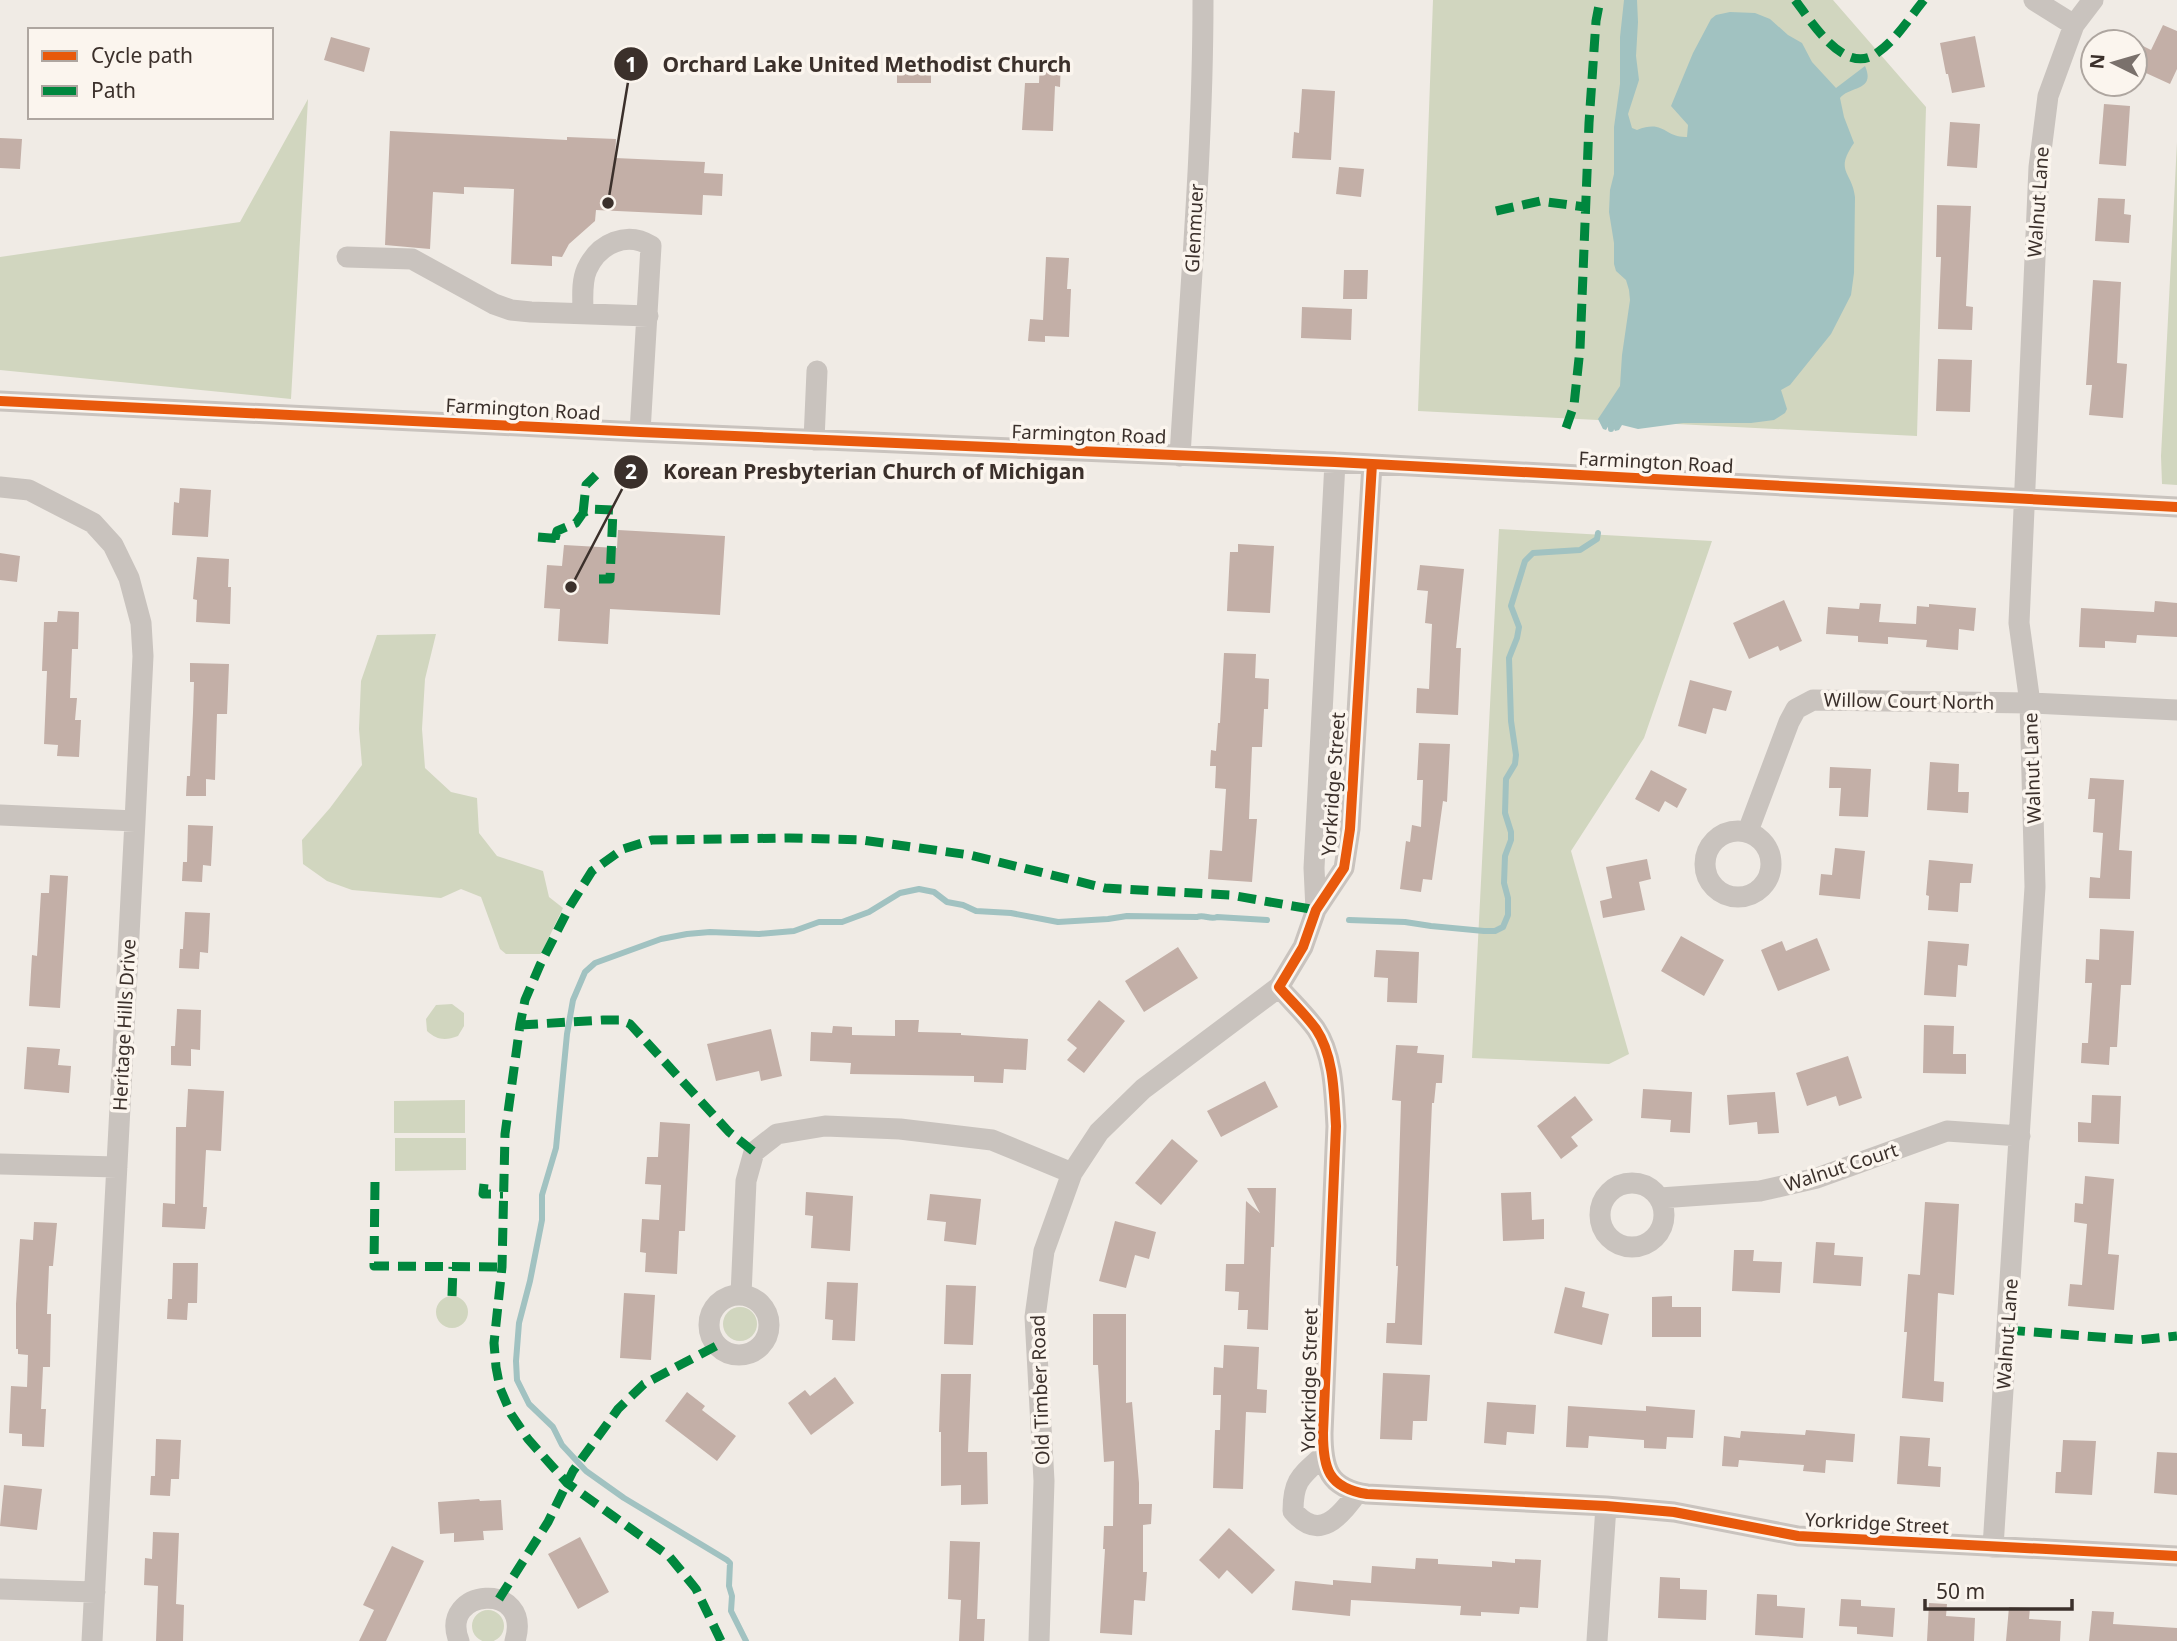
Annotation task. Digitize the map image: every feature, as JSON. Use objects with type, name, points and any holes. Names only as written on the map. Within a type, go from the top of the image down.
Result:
[{"type":"street","name":"Glenmuer","points":[[1180,456],[1199,139],[1203,0]]},
{"type":"street","points":[[2034,0],[2074,25]]},
{"type":"street","name":"Walnut Lane","points":[[1993,1547],[2035,887],[2030,703],[2019,623],[2039,167],[2048,96],[2074,25],[2093,0]]},
{"type":"street","points":[[583,313],[584,280],[588,267],[609,244],[626,239],[640,239],[651,246],[640,432]]},
{"type":"street","points":[[347,257],[412,260],[494,304],[511,310],[648,316]]},
{"type":"street","points":[[814,440],[817,371]]},
{"type":"street","name":"Farmington Road","points":[[0,401],[1335,462],[2177,506]]},
{"type":"street","name":"Yorkridge Street","points":[[1317,910],[1314,868],[1335,462]]},
{"type":"street","name":"Yorkridge Street","points":[[1372,464],[1350,829],[1343,868],[1317,910],[1303,947],[1279,987],[1316,1030],[1328,1055],[1332,1080],[1336,1126],[1323,1456],[1328,1471],[1345,1489],[1357,1493],[1606,1506],[1682,1514],[1798,1536],[2177,1556]]},
{"type":"street","name":"Heritage Hills Drive","points":[[0,487],[29,490],[93,523],[113,545],[129,578],[141,623],[143,656],[92,1641]]},
{"type":"street","name":"Willow Court North","points":[[1748,831],[1789,722],[1796,709],[1813,700],[2030,703],[2177,710]]},
{"type":"street","points":[[1322,720],[1355,723]]},
{"type":"street","points":[[0,814],[135,821]]},
{"type":"street","name":"Old Timber Road","points":[[1039,1641],[1044,1481],[1035,1317],[1044,1251],[1072,1173],[1099,1132],[1143,1089],[1279,987]]},
{"type":"street","points":[[741,1295],[746,1181],[754,1152],[777,1134],[825,1126],[900,1129],[992,1140],[1072,1173]]},
{"type":"street","name":"Walnut Court","points":[[1660,1198],[1759,1191],[1817,1178],[1947,1131],[2020,1136]]},
{"type":"street","points":[[0,1164],[117,1167]]},
{"type":"street","name":"Yorkridge Street","points":[[1323,1456],[1301,1476],[1293,1491],[1293,1511],[1302,1522],[1329,1524],[1345,1511],[1357,1493]]},
{"type":"street","points":[[1597,1641],[1606,1506]]},
{"type":"street","points":[[0,1589],[94,1592]]},
{"type":"street","points":[[459,1641],[456,1627],[463,1608],[471,1601],[490,1597],[499,1600],[514,1612],[517,1622],[515,1641]]},
{"type":"green space","points":[[1433,0],[1833,0],[1926,107],[1917,436],[1418,411]]},
{"type":"green space","points":[[308,99],[291,399],[0,370],[0,257],[240,222]]},
{"type":"green space","points":[[2177,142],[2177,485],[2162,484],[2161,456]]},
{"type":"green space","points":[[1499,529],[1712,541],[1644,738],[1571,851],[1629,1054],[1609,1064],[1472,1058]]},
{"type":"green space","points":[[436,634],[425,679],[422,729],[425,768],[451,792],[477,798],[479,833],[497,856],[543,871],[549,897],[563,908],[541,954],[506,954],[500,949],[481,897],[461,889],[441,898],[352,890],[327,881],[303,864],[302,840],[362,765],[359,729],[361,681],[377,635]]},
{"type":"green space","points":[[452,1004],[464,1013],[464,1026],[458,1036],[438,1038],[427,1031],[426,1019],[436,1005]]},
{"type":"green space","points":[[465,1100],[465,1133],[394,1133],[394,1101]]},
{"type":"green space","points":[[395,1138],[466,1138],[466,1170],[395,1171]]},
{"type":"green space","points":[[452,1296],[463,1301],[468,1312],[463,1323],[452,1328],[441,1323],[436,1312],[441,1301]]},
{"type":"green space","points":[[740,1307],[752,1312],[757,1324],[752,1336],[740,1341],[728,1336],[723,1324],[728,1312]]},
{"type":"green space","points":[[488,1610],[500,1614],[504,1626],[500,1638],[488,1642],[476,1638],[472,1626],[476,1614]]},
{"type":"water","points":[[1624,0],[1637,0],[1636,56],[1639,80],[1628,114],[1632,128],[1637,130],[1653,127],[1679,137],[1687,137],[1688,125],[1671,106],[1693,53],[1711,19],[1716,15],[1730,12],[1755,13],[1770,19],[1802,43],[1812,62],[1836,88],[1865,66],[1865,84],[1840,98],[1854,143],[1845,160],[1855,197],[1854,273],[1851,295],[1831,334],[1790,385],[1781,390],[1787,409],[1774,420],[1751,423],[1683,423],[1638,429],[1622,425],[1615,431],[1612,425],[1606,430],[1603,429],[1598,419],[1620,386],[1630,300],[1626,280],[1616,271],[1614,264],[1609,212],[1614,174],[1614,127],[1620,84],[1620,37]]},
{"type":"building","points":[[2163,25],[2177,31],[2177,69],[2170,84],[2149,74],[2149,49],[2151,50]]},
{"type":"building","points":[[1975,36],[1985,87],[1952,93],[1940,43]]},
{"type":"building","points":[[331,37],[370,48],[364,72],[324,60]]},
{"type":"building","points":[[897,59],[931,59],[931,83],[897,83]]},
{"type":"building","points":[[1040,60],[1061,61],[1060,87],[1055,86],[1053,131],[1022,130],[1025,83],[1039,83]]},
{"type":"building","points":[[1302,89],[1335,91],[1331,160],[1292,158],[1294,132],[1299,133]]},
{"type":"building","points":[[2104,104],[2130,106],[2126,166],[2099,164]]},
{"type":"building","points":[[1950,122],[1980,124],[1977,168],[1947,166]]},
{"type":"building","points":[[390,131],[567,140],[567,137],[616,139],[615,158],[705,162],[704,173],[723,174],[722,196],[703,195],[702,215],[596,210],[595,221],[569,244],[562,257],[552,256],[552,266],[511,264],[514,189],[464,187],[464,194],[433,192],[430,249],[385,245]]},
{"type":"building","points":[[0,138],[22,139],[20,169],[0,168]]},
{"type":"building","points":[[1339,167],[1364,169],[1361,197],[1336,194]]},
{"type":"building","points":[[2098,198],[2125,199],[2124,214],[2131,215],[2129,243],[2095,241]]},
{"type":"building","points":[[1937,205],[1971,206],[1966,306],[1973,307],[1972,330],[1938,329],[1941,257],[1936,257]]},
{"type":"building","points":[[1046,257],[1069,258],[1069,337],[1045,336],[1045,342],[1028,341],[1030,319],[1043,320]]},
{"type":"building","points":[[1344,270],[1368,270],[1367,299],[1343,299]]},
{"type":"building","points":[[2093,280],[2121,282],[2117,363],[2127,364],[2123,418],[2089,415],[2092,385],[2086,385]]},
{"type":"building","points":[[1302,307],[1352,309],[1351,340],[1301,338]]},
{"type":"building","points":[[1938,359],[1972,360],[1970,412],[1936,411]]},
{"type":"building","points":[[180,488],[211,490],[208,537],[172,535],[174,502],[179,503]]},
{"type":"building","points":[[618,530],[725,536],[720,615],[610,609],[608,644],[558,641],[560,609],[544,608],[547,565],[562,566],[564,545],[617,548]]},
{"type":"building","points":[[1238,544],[1274,546],[1270,613],[1227,611],[1230,552],[1238,552]]},
{"type":"building","points":[[0,553],[20,556],[17,582],[0,580]]},
{"type":"building","points":[[197,557],[229,559],[230,624],[196,622],[197,600],[193,599]]},
{"type":"building","points":[[1420,565],[1464,569],[1456,648],[1461,648],[1458,715],[1416,713],[1417,688],[1429,689],[1432,624],[1425,623],[1428,591],[1417,590]]},
{"type":"building","points":[[1784,600],[1802,641],[1780,651],[1778,646],[1749,659],[1733,623]]},
{"type":"building","points":[[2155,601],[2177,603],[2177,637],[2137,635],[2136,643],[2105,641],[2105,648],[2079,647],[2081,608],[2154,612]]},
{"type":"building","points":[[1860,603],[1881,604],[1879,622],[1916,624],[1917,606],[1929,607],[1929,604],[1976,608],[1974,631],[1959,629],[1958,650],[1926,647],[1927,640],[1888,637],[1888,644],[1858,642],[1858,636],[1826,634],[1828,607],[1859,609]]},
{"type":"building","points":[[58,611],[79,612],[78,649],[72,649],[70,698],[77,698],[75,720],[81,720],[79,757],[57,756],[58,745],[44,744],[47,671],[42,671],[44,622],[57,622]]},
{"type":"building","points":[[1224,653],[1256,654],[1255,678],[1269,679],[1262,747],[1252,747],[1249,819],[1257,819],[1252,882],[1208,879],[1210,850],[1222,851],[1226,789],[1215,788],[1216,766],[1210,766],[1211,750],[1216,751],[1220,723]]},
{"type":"building","points":[[190,663],[229,664],[227,714],[217,714],[215,780],[206,779],[206,796],[186,796],[187,776],[190,776],[194,682],[190,682]]},
{"type":"building","points":[[1690,680],[1732,691],[1726,711],[1713,708],[1706,734],[1678,726]]},
{"type":"building","points":[[1419,743],[1450,744],[1447,802],[1443,801],[1432,880],[1423,879],[1421,892],[1400,889],[1406,841],[1410,842],[1412,825],[1421,827],[1423,780],[1417,780]]},
{"type":"building","points":[[1930,762],[1959,764],[1958,792],[1969,792],[1968,813],[1927,810]]},
{"type":"building","points":[[1830,767],[1871,769],[1868,817],[1839,816],[1841,788],[1829,788]]},
{"type":"building","points":[[1651,770],[1687,789],[1677,808],[1665,801],[1659,812],[1635,799]]},
{"type":"building","points":[[2090,778],[2124,780],[2119,850],[2132,851],[2130,899],[2089,898],[2090,877],[2100,878],[2103,833],[2093,832],[2095,799],[2088,799]]},
{"type":"building","points":[[188,825],[213,826],[211,866],[203,865],[202,882],[182,881],[183,862],[187,862]]},
{"type":"building","points":[[1835,848],[1865,851],[1860,899],[1819,895],[1821,874],[1832,875]]},
{"type":"building","points":[[1647,859],[1651,879],[1639,882],[1645,910],[1603,918],[1600,901],[1612,898],[1606,867]]},
{"type":"building","points":[[1929,860],[1973,864],[1971,883],[1960,883],[1958,912],[1928,910],[1929,896],[1926,895]]},
{"type":"building","points":[[50,875],[68,876],[60,1008],[29,1006],[32,955],[37,956],[41,893],[49,893]]},
{"type":"building","points":[[185,912],[210,913],[208,953],[200,952],[199,969],[179,968]]},
{"type":"building","points":[[2100,929],[2134,931],[2131,985],[2121,985],[2117,1047],[2110,1047],[2109,1065],[2081,1063],[2082,1043],[2088,1043],[2092,983],[2085,983],[2086,959],[2099,960]]},
{"type":"building","points":[[1681,936],[1724,960],[1704,996],[1661,971]]},
{"type":"building","points":[[1817,938],[1830,970],[1778,991],[1761,950],[1782,941],[1786,951]]},
{"type":"building","points":[[1928,941],[1969,944],[1967,966],[1958,965],[1956,997],[1924,995]]},
{"type":"building","points":[[1178,947],[1198,978],[1144,1012],[1125,981]]},
{"type":"building","points":[[1376,950],[1419,952],[1417,1003],[1387,1002],[1388,978],[1374,977]]},
{"type":"building","points":[[1099,1000],[1125,1021],[1084,1073],[1067,1060],[1077,1048],[1067,1040]]},
{"type":"building","points":[[177,1009],[201,1010],[200,1050],[191,1049],[191,1066],[171,1065]]},
{"type":"building","points":[[895,1020],[919,1020],[918,1032],[1028,1039],[1026,1070],[1004,1069],[1003,1083],[974,1082],[974,1076],[850,1074],[851,1063],[810,1061],[811,1032],[832,1033],[833,1026],[852,1027],[852,1035],[895,1036]]},
{"type":"building","points":[[1924,1025],[1954,1026],[1953,1054],[1966,1054],[1966,1074],[1923,1073]]},
{"type":"building","points":[[771,1029],[782,1076],[761,1081],[759,1071],[716,1081],[707,1044]]},
{"type":"building","points":[[1396,1045],[1418,1046],[1417,1053],[1444,1055],[1442,1083],[1436,1083],[1432,1103],[1422,1345],[1386,1343],[1387,1323],[1395,1323],[1398,1266],[1401,1101],[1392,1100]]},
{"type":"building","points":[[27,1047],[60,1049],[58,1065],[71,1066],[69,1093],[24,1089]]},
{"type":"building","points":[[1848,1056],[1862,1098],[1839,1106],[1836,1096],[1807,1106],[1796,1073]]},
{"type":"building","points":[[1265,1081],[1278,1107],[1221,1137],[1207,1111]]},
{"type":"building","points":[[188,1089],[224,1091],[221,1151],[206,1150],[203,1207],[207,1207],[205,1229],[162,1227],[163,1203],[175,1204],[176,1127],[186,1127]]},
{"type":"building","points":[[1643,1089],[1692,1092],[1690,1133],[1670,1132],[1671,1120],[1641,1118]]},
{"type":"building","points":[[1775,1092],[1779,1133],[1758,1134],[1757,1122],[1729,1125],[1727,1095]]},
{"type":"building","points":[[2092,1095],[2121,1096],[2119,1144],[2078,1142],[2078,1122],[2091,1123]]},
{"type":"building","points":[[1575,1096],[1593,1120],[1571,1137],[1578,1146],[1561,1159],[1537,1126]]},
{"type":"building","points":[[660,1122],[690,1124],[685,1231],[679,1231],[677,1274],[645,1272],[646,1253],[640,1252],[642,1219],[659,1220],[661,1185],[645,1184],[647,1157],[658,1157]]},
{"type":"building","points":[[1172,1139],[1198,1161],[1161,1205],[1135,1183]]},
{"type":"building","points":[[2085,1176],[2114,1179],[2108,1254],[2119,1255],[2114,1310],[2068,1306],[2070,1284],[2082,1285],[2087,1224],[2074,1222],[2075,1203],[2083,1204]]},
{"type":"building","points":[[1247,1188],[1276,1188],[1268,1330],[1247,1329],[1248,1310],[1238,1310],[1239,1292],[1225,1291],[1226,1264],[1244,1264],[1246,1201],[1260,1213]]},
{"type":"building","points":[[806,1192],[853,1196],[850,1251],[811,1248],[813,1216],[805,1215]]},
{"type":"building","points":[[1531,1192],[1532,1220],[1544,1219],[1544,1239],[1503,1241],[1501,1193]]},
{"type":"building","points":[[930,1194],[981,1199],[976,1245],[944,1241],[946,1222],[927,1220]]},
{"type":"building","points":[[1925,1202],[1959,1204],[1954,1295],[1938,1293],[1934,1381],[1944,1382],[1943,1402],[1902,1398],[1908,1274],[1920,1275]]},
{"type":"building","points":[[1115,1221],[1156,1232],[1149,1259],[1135,1255],[1126,1288],[1099,1281]]},
{"type":"building","points":[[34,1222],[57,1223],[53,1266],[49,1266],[47,1314],[51,1314],[50,1367],[43,1367],[41,1409],[46,1409],[44,1447],[22,1446],[22,1434],[9,1433],[11,1386],[27,1387],[28,1355],[18,1354],[16,1349],[16,1304],[20,1239],[33,1240]]},
{"type":"building","points":[[1816,1242],[1835,1243],[1834,1255],[1863,1257],[1861,1286],[1813,1283]]},
{"type":"building","points":[[1734,1250],[1754,1250],[1753,1261],[1782,1262],[1780,1293],[1732,1291]]},
{"type":"building","points":[[173,1263],[198,1263],[197,1303],[188,1303],[187,1320],[167,1319],[168,1299],[172,1299]]},
{"type":"building","points":[[827,1282],[858,1283],[855,1341],[832,1340],[833,1320],[825,1319]]},
{"type":"building","points":[[946,1285],[976,1286],[973,1345],[944,1344]]},
{"type":"building","points":[[1565,1287],[1585,1292],[1582,1307],[1609,1314],[1602,1345],[1554,1333]]},
{"type":"building","points":[[624,1293],[655,1295],[651,1360],[620,1358]]},
{"type":"building","points":[[1672,1296],[1672,1307],[1701,1307],[1701,1337],[1652,1337],[1652,1297]]},
{"type":"building","points":[[1093,1314],[1126,1314],[1126,1403],[1132,1402],[1139,1504],[1152,1504],[1151,1524],[1143,1525],[1143,1572],[1147,1572],[1145,1601],[1134,1600],[1132,1635],[1100,1633],[1104,1526],[1113,1526],[1114,1461],[1104,1462],[1098,1365],[1093,1365]]},
{"type":"building","points":[[1224,1345],[1259,1347],[1257,1389],[1267,1390],[1266,1413],[1246,1412],[1243,1489],[1213,1488],[1215,1430],[1220,1430],[1221,1395],[1213,1395],[1214,1367],[1223,1368]]},
{"type":"building","points":[[1383,1373],[1430,1375],[1427,1421],[1413,1421],[1412,1440],[1380,1439]]},
{"type":"building","points":[[941,1374],[971,1374],[968,1452],[987,1452],[988,1504],[961,1505],[961,1485],[941,1486]]},
{"type":"building","points":[[835,1377],[854,1403],[811,1435],[788,1403],[805,1390],[810,1396]]},
{"type":"building","points":[[687,1392],[705,1406],[702,1410],[736,1436],[717,1461],[665,1421]]},
{"type":"building","points":[[1487,1402],[1536,1405],[1534,1434],[1507,1432],[1506,1445],[1484,1443]]},
{"type":"building","points":[[1568,1406],[1646,1411],[1646,1406],[1695,1410],[1693,1438],[1667,1437],[1666,1449],[1644,1448],[1644,1440],[1589,1436],[1588,1448],[1566,1447]]},
{"type":"building","points":[[1806,1430],[1855,1434],[1853,1462],[1826,1460],[1825,1473],[1803,1471],[1804,1465],[1739,1460],[1738,1467],[1722,1466],[1724,1436],[1740,1438],[1741,1431],[1805,1435]]},
{"type":"building","points":[[1900,1436],[1930,1438],[1928,1466],[1941,1467],[1940,1487],[1897,1484]]},
{"type":"building","points":[[156,1439],[181,1440],[179,1479],[171,1479],[170,1496],[150,1495],[151,1476],[155,1476]]},
{"type":"building","points":[[2063,1440],[2096,1441],[2092,1495],[2055,1493],[2056,1472],[2061,1472]]},
{"type":"building","points":[[2157,1452],[2177,1453],[2177,1495],[2154,1493]]},
{"type":"building","points":[[4,1485],[42,1489],[37,1530],[0,1526]]},
{"type":"building","points":[[501,1500],[503,1530],[483,1531],[484,1540],[454,1542],[454,1533],[440,1534],[438,1502]]},
{"type":"building","points":[[1229,1528],[1275,1570],[1252,1594],[1227,1570],[1219,1579],[1199,1560]]},
{"type":"building","points":[[153,1532],[179,1533],[176,1604],[184,1605],[183,1641],[156,1641],[158,1586],[144,1585],[145,1558],[152,1559]]},
{"type":"building","points":[[580,1537],[609,1592],[578,1609],[548,1554]]},
{"type":"building","points":[[950,1541],[980,1542],[977,1619],[985,1619],[984,1641],[959,1641],[961,1600],[948,1599]]},
{"type":"building","points":[[392,1546],[424,1561],[386,1641],[359,1641],[374,1610],[363,1605]]},
{"type":"building","points":[[1416,1558],[1438,1559],[1438,1564],[1492,1567],[1492,1561],[1515,1563],[1515,1559],[1541,1560],[1538,1608],[1520,1607],[1519,1614],[1481,1612],[1481,1616],[1460,1615],[1461,1606],[1351,1600],[1350,1616],[1292,1610],[1295,1581],[1333,1585],[1333,1580],[1371,1583],[1372,1566],[1415,1569]]},
{"type":"building","points":[[1660,1577],[1680,1578],[1680,1589],[1707,1590],[1706,1620],[1658,1618]]},
{"type":"building","points":[[1757,1594],[1777,1595],[1777,1606],[1805,1608],[1803,1638],[1755,1635]]},
{"type":"building","points":[[1841,1599],[1861,1600],[1861,1606],[1895,1608],[1893,1637],[1857,1634],[1857,1627],[1839,1626]]},
{"type":"building","points":[[1929,1603],[1947,1604],[1946,1616],[1975,1618],[1974,1641],[1927,1641]]},
{"type":"building","points":[[2009,1607],[2030,1608],[2029,1619],[2061,1621],[2060,1641],[2006,1641]]},
{"type":"building","points":[[2092,1611],[2114,1612],[2113,1624],[2177,1628],[2177,1641],[2089,1641]]},
{"type":"waterway","points":[[1349,920],[1405,922],[1484,931],[1495,931],[1503,927],[1508,915],[1508,898],[1504,883],[1505,856],[1511,840],[1505,813],[1506,779],[1515,764],[1516,755],[1511,721],[1509,658],[1519,627],[1511,606],[1525,561],[1533,553],[1580,550],[1597,539],[1598,533]]},
{"type":"waterway","points":[[746,1641],[731,1611],[730,1563],[624,1498],[586,1471],[562,1445],[553,1427],[529,1404],[517,1380],[519,1323],[542,1220],[542,1195],[556,1148],[567,1034],[573,1000],[585,972],[595,963],[661,939],[710,932],[759,934],[794,931],[819,922],[842,922],[869,912],[900,893],[919,889],[934,892],[947,902],[976,911],[1011,913],[1058,922],[1127,916],[1202,916],[1267,920]]},
{"type":"marked path","points":[[1566,428],[1574,405],[1580,349],[1589,123],[1596,21],[1600,0]]},
{"type":"marked path","points":[[1795,0],[1830,43],[1853,58],[1865,58],[1877,53],[1890,42],[1924,0]]},
{"type":"marked path","points":[[1496,211],[1540,201],[1585,207]]},
{"type":"marked path","points":[[583,513],[586,485],[596,475]]},
{"type":"marked path","points":[[555,539],[557,531],[576,523],[583,513],[591,509],[613,510],[610,579],[599,579]]},
{"type":"marked path","points":[[538,537],[562,539]]},
{"type":"marked path","points":[[721,1641],[696,1589],[669,1556],[567,1483],[528,1439],[511,1414],[500,1388],[496,1367],[494,1343],[502,1267],[505,1134],[520,1025],[525,1000],[540,965],[570,906],[592,871],[623,849],[652,840],[862,840],[970,855],[1105,888],[1230,895],[1316,910]]},
{"type":"marked path","points":[[520,1025],[603,1020],[620,1020],[630,1024],[729,1132],[754,1152]]},
{"type":"marked path","points":[[375,1182],[374,1266],[502,1267]]},
{"type":"marked path","points":[[484,1184],[483,1194],[503,1194]]},
{"type":"marked path","points":[[452,1296],[453,1267]]},
{"type":"marked path","points":[[2007,1330],[2138,1340],[2177,1336]]},
{"type":"marked path","points":[[499,1599],[548,1522],[573,1471],[618,1409],[644,1384],[718,1345]]},
{"type":"cycle path","points":[[0,401],[1335,462],[2177,507]]},
{"type":"cycle path","points":[[1372,464],[1350,829],[1344,868],[1316,910],[1303,947],[1279,987],[1312,1023],[1322,1040],[1330,1063],[1334,1088],[1336,1126],[1323,1433],[1324,1456],[1330,1474],[1344,1487],[1367,1494],[1674,1512],[1798,1536],[2177,1556]]},
{"type":"place","name":"Orchard Lake United Methodist Church","points":[[608,203]]},
{"type":"place","name":"Korean Presbyterian Church of Michigan","points":[[571,587]]}]
